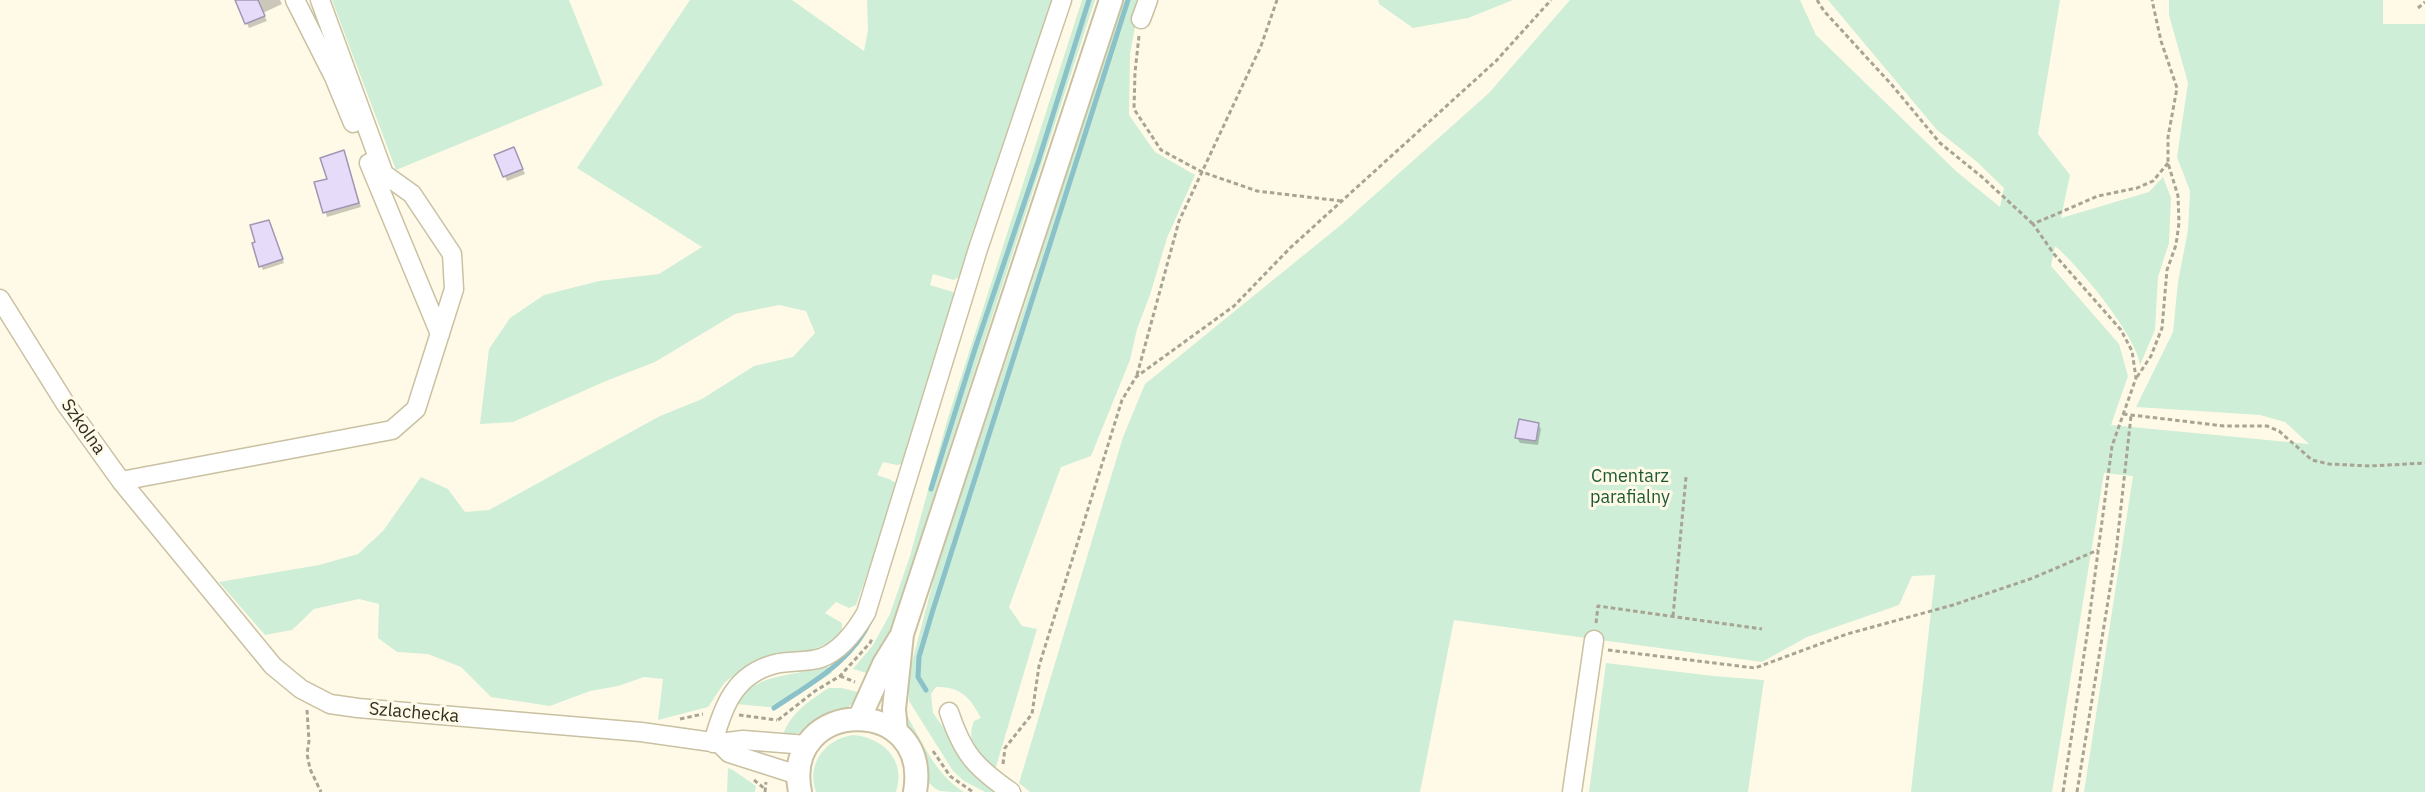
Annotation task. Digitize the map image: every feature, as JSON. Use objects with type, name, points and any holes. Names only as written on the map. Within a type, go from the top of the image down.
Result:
[{"type":"main road","points":[[896,732],[894,709],[902,634],[1111,0]]},
{"type":"main road","points":[[860,717],[884,664],[902,634]]},
{"type":"main road","points":[[799,783],[800,760],[817,733],[829,724],[860,717],[879,722],[896,732],[907,744],[914,759],[917,774],[916,792]]},
{"type":"street","points":[[296,0],[334,77],[440,334]]},
{"type":"street","points":[[122,481],[392,430],[416,409],[454,289],[452,254],[412,194],[384,174],[320,0]]},
{"type":"street","points":[[716,743],[722,713],[738,684],[753,672],[776,664],[822,658],[836,651],[866,613],[978,249],[1062,0]]},
{"type":"street","points":[[1141,19],[1148,0]]},
{"type":"street","name":"Szkolna","points":[[0,299],[65,403],[122,481],[176,547]]},
{"type":"street","name":"Szlachecka","points":[[176,547],[273,666],[309,693],[330,704],[640,732],[716,743],[742,740],[807,746]]},
{"type":"street","points":[[1572,792],[1594,644]]},
{"type":"street","points":[[949,712],[964,750],[971,759],[1005,788]]},
{"type":"street","name":"Szlachecka","points":[[716,743],[729,753],[799,783]]},
{"type":"path","points":[[1005,788],[1005,748],[1032,714],[1039,666],[1122,400],[1136,377],[1179,220],[1262,46],[1277,0]]},
{"type":"path","points":[[1136,377],[1234,306],[1290,248],[1496,61],[1551,0]]},
{"type":"path","points":[[1817,0],[1824,11],[1891,84],[1940,143],[1982,177],[2033,224],[2054,254],[2121,330],[2132,351],[2136,378]]},
{"type":"path","points":[[2063,792],[2112,446],[2136,378],[2151,356],[2162,328],[2167,270],[2176,244],[2179,223],[2178,196],[2168,163],[2168,136],[2177,88],[2161,41],[2151,0]]},
{"type":"path","points":[[2418,8],[2425,2]]},
{"type":"path","points":[[1141,19],[1135,72],[1134,109],[1161,150],[1202,172],[1257,191],[1342,201]]},
{"type":"path","points":[[2033,224],[2098,196],[2137,188],[2153,181],[2168,163]]},
{"type":"path","points":[[2122,414],[2224,426],[2267,426],[2279,431],[2312,460],[2329,464],[2370,466],[2425,463]]},
{"type":"path","points":[[2077,792],[2116,552],[2131,416]]},
{"type":"path","points":[[1673,616],[1686,477]]},
{"type":"path","points":[[1762,628],[1598,606],[1594,644],[1755,668],[1869,627],[1953,605],[2032,578],[2098,550]]},
{"type":"path","points":[[309,693],[306,713],[309,741],[307,754],[310,769],[321,792]]},
{"type":"path","points":[[672,721],[706,713],[722,713],[778,720],[776,728]]},
{"type":"path","points":[[931,748],[950,776],[973,792]]},
{"type":"green space","points":[[332,0],[569,0],[603,85],[396,170]]},
{"type":"green space","points":[[690,0],[792,0],[864,51],[868,30],[867,0],[1056,0],[963,274],[954,280],[933,274],[930,285],[953,292],[955,298],[904,463],[897,465],[883,462],[877,475],[896,483],[896,494],[856,605],[849,608],[836,602],[825,613],[842,623],[842,631],[829,643],[809,651],[757,659],[725,682],[708,707],[658,720],[663,679],[644,677],[618,686],[590,691],[550,706],[491,697],[461,667],[428,654],[397,652],[378,638],[379,604],[359,599],[314,609],[292,630],[265,635],[219,582],[319,565],[358,554],[383,531],[421,477],[448,489],[465,512],[489,510],[660,416],[702,399],[754,366],[793,357],[815,333],[806,311],[779,305],[735,314],[655,362],[513,422],[480,424],[489,349],[510,318],[544,295],[599,281],[659,274],[702,247],[577,168]]},
{"type":"green space","points":[[1082,0],[1095,0],[930,508],[904,598],[870,674],[853,669],[873,645],[890,614],[910,556],[947,421]]},
{"type":"green space","points":[[1122,0],[1140,0],[1130,54],[1129,115],[1155,152],[1195,175],[1167,238],[1137,329],[1130,360],[1091,456],[1061,467],[1009,607],[1022,626],[1037,629],[995,770],[979,755],[972,743],[974,721],[981,718],[973,704],[963,694],[952,688],[936,687],[931,694],[933,713],[983,782],[997,792],[985,792],[964,781],[953,771],[909,701],[909,687],[906,685],[939,559],[1022,314]]},
{"type":"green space","points":[[1378,0],[1513,0],[1468,18],[1413,28],[1379,4]]},
{"type":"green space","name":"Cmentarz parafialny","points":[[1570,0],[1800,0],[1816,35],[1957,172],[2000,207],[2004,188],[1976,161],[1937,130],[1828,0],[2060,0],[2038,134],[2070,175],[2061,218],[2149,192],[2163,177],[2171,198],[2169,243],[2158,277],[2155,330],[2140,365],[2129,337],[2118,320],[2091,284],[2055,246],[2051,266],[2119,344],[2128,376],[2111,425],[2309,444],[2285,422],[2260,415],[2136,407],[2173,332],[2178,282],[2188,230],[2190,191],[2177,157],[2188,83],[2169,15],[2169,0],[2383,0],[2383,24],[2425,24],[2425,792],[2084,792],[2133,476],[2104,473],[2052,792],[1911,792],[1935,575],[1912,576],[1899,605],[1807,637],[1762,662],[1454,620],[1420,792],[1030,792],[1019,783],[1123,437],[1145,384],[1342,224],[1489,93]]},
{"type":"green space","points":[[1606,663],[1764,680],[1748,792],[1589,792]]},
{"type":"green space","points":[[828,667],[832,673],[778,708],[736,704],[754,686],[765,681]]},
{"type":"green space","points":[[829,688],[842,688],[861,693],[847,708],[826,722],[804,732],[783,736],[795,714]]},
{"type":"green space","points":[[904,710],[937,766],[954,785],[964,792],[940,791],[926,778],[915,755]]},
{"type":"green space","points":[[853,735],[874,740],[889,752],[898,770],[896,792],[816,792],[814,772],[820,754],[834,742]]},
{"type":"green space","points":[[728,768],[756,786],[755,792],[727,792]]},
{"type":"building","points":[[235,0],[258,0],[265,16],[245,24]]},
{"type":"building","points":[[514,147],[523,169],[503,177],[494,155]]},
{"type":"building","points":[[344,150],[359,203],[323,213],[314,182],[327,179],[320,158]]},
{"type":"building","points":[[269,220],[283,259],[259,267],[252,243],[255,242],[250,225]]},
{"type":"building","points":[[1519,419],[1539,423],[1536,441],[1515,438]]},
{"type":"waterway","points":[[931,489],[1089,0]]},
{"type":"waterway","points":[[926,690],[918,677],[919,657],[1128,0]]},
{"type":"waterway","points":[[774,708],[830,670],[842,659],[863,634],[871,619]]}]
